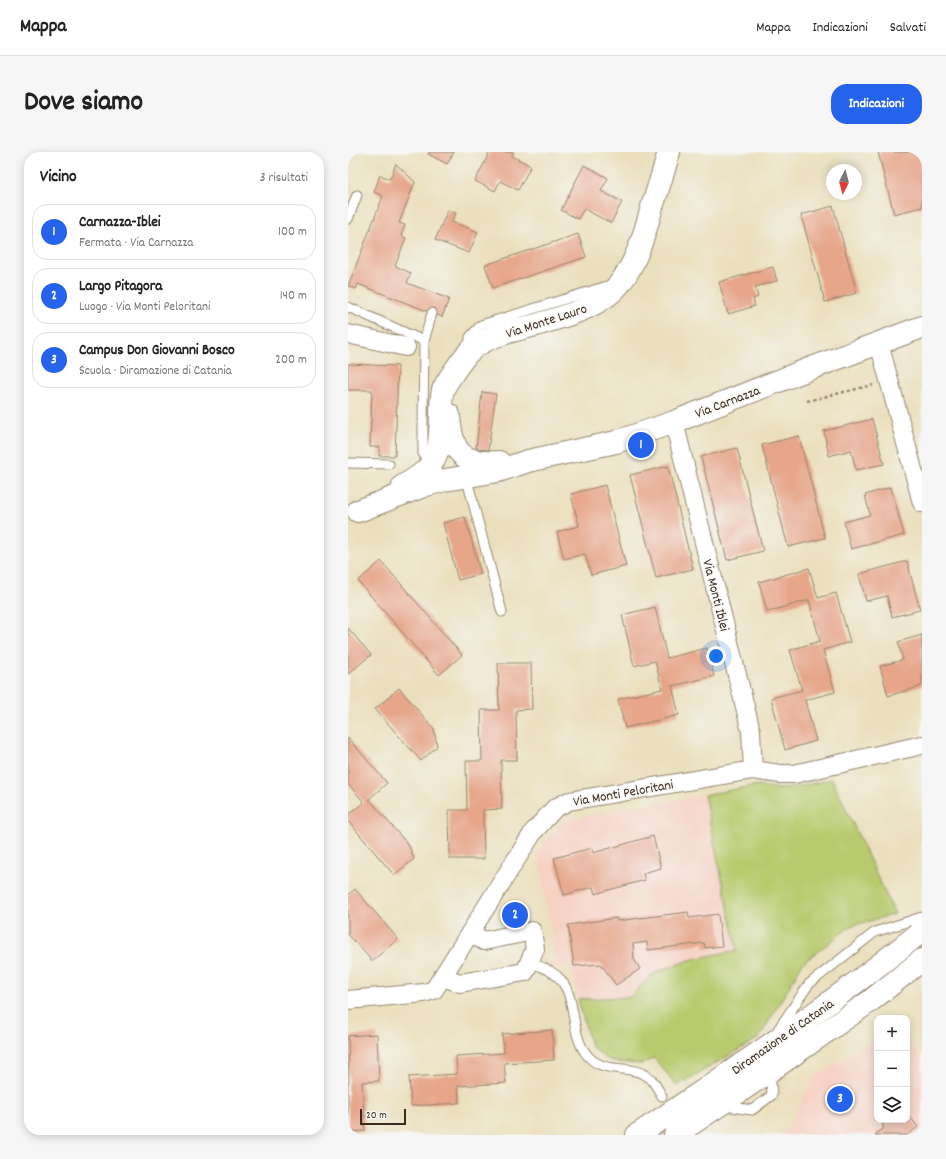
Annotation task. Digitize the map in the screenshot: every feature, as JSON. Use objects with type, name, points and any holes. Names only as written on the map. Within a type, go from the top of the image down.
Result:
[{"type":"main road","name":"Via Monte Lauro","points":[[430,466],[439,447],[443,390],[470,351],[480,344],[498,336],[573,314],[609,295],[620,283],[631,266],[641,244],[670,152]]},
{"type":"main road","name":"Via Carnazza","points":[[528,461],[616,442],[674,422],[922,327]]},
{"type":"main road","points":[[457,369],[451,394],[449,416],[451,431],[458,450],[465,457],[473,461],[483,463],[528,461]]},
{"type":"main road","points":[[353,515],[426,485],[498,471],[528,461]]},
{"type":"main road","points":[[353,515],[416,479],[430,466]]},
{"type":"main road","name":"Diramazione di Catania","points":[[637,1135],[766,1048],[882,964],[922,931]]},
{"type":"main road","name":"Diramazione di Catania","points":[[675,1135],[869,1002],[922,960]]},
{"type":"main road","points":[[869,1002],[922,967]]},
{"type":"street","points":[[348,334],[406,347]]},
{"type":"street","points":[[879,343],[922,503]]},
{"type":"street","name":"Via Monti Iblei","points":[[674,422],[751,731],[753,770]]},
{"type":"street","name":"Via Monti Peloritani","points":[[348,1000],[424,993],[434,990],[534,831],[555,808],[569,801],[753,770],[780,774],[794,774],[922,745]]},
{"type":"street","points":[[443,977],[460,984],[525,972],[535,949],[532,931],[484,941],[470,933]]},
{"type":"lane","points":[[348,219],[357,195]]},
{"type":"lane","points":[[348,307],[424,341]]},
{"type":"lane","points":[[430,466],[423,453],[424,341],[432,313]]},
{"type":"lane","points":[[406,347],[424,351]]},
{"type":"lane","points":[[348,463],[389,464]]},
{"type":"lane","points":[[466,476],[502,612]]},
{"type":"lane","points":[[766,1048],[809,984],[875,932],[922,917]]},
{"type":"lane","points":[[530,962],[556,975],[566,986],[577,1034],[582,1048],[589,1058],[607,1068],[632,1070],[642,1073],[653,1082],[662,1096]]},
{"type":"path","points":[[807,401],[889,381]]},
{"type":"shaded area","points":[[704,795],[737,951],[693,959],[650,976],[631,997],[578,999],[572,970],[569,967],[556,968],[538,852],[554,828],[567,821],[604,812],[606,814],[614,813],[615,811]]},
{"type":"shaded area","points":[[874,1040],[874,1123],[910,1123],[910,1042],[922,1059],[922,1135],[781,1135],[787,1130],[814,1077]]},
{"type":"green space","points":[[832,779],[895,914],[851,926],[803,963],[759,1038],[677,1086],[654,1058],[642,1064],[615,1062],[605,1058],[591,1046],[578,999],[631,997],[650,976],[661,970],[693,959],[737,950],[704,795],[758,785],[779,789],[796,787]]},
{"type":"building","points":[[429,152],[454,152],[447,164],[428,154]]},
{"type":"building","points":[[490,152],[514,152],[512,156],[531,166],[518,190],[500,181],[495,191],[475,181]]},
{"type":"building","points":[[878,152],[922,152],[922,207],[894,214]]},
{"type":"building","points":[[396,164],[415,182],[399,223],[405,225],[401,236],[406,238],[395,266],[411,273],[407,283],[449,299],[442,317],[358,284],[356,289],[348,286],[383,196],[374,192],[380,175],[390,179]]},
{"type":"building","points":[[584,165],[608,178],[601,191],[622,202],[611,223],[584,209],[578,219],[561,210]]},
{"type":"building","points":[[833,206],[857,293],[825,302],[801,215]]},
{"type":"building","points":[[448,210],[456,213],[452,222],[478,232],[469,253],[435,240]]},
{"type":"building","points":[[578,234],[586,257],[493,288],[485,265]]},
{"type":"building","points":[[773,267],[777,281],[755,287],[758,297],[753,299],[755,306],[728,314],[719,282]]},
{"type":"building","points":[[348,364],[398,366],[395,456],[379,456],[380,447],[370,447],[372,390],[348,390]]},
{"type":"building","points":[[482,392],[496,394],[488,450],[476,449]]},
{"type":"building","points":[[872,419],[884,464],[856,470],[851,450],[829,456],[824,431]]},
{"type":"building","points":[[799,436],[825,538],[788,547],[762,445]]},
{"type":"building","points":[[737,448],[763,551],[727,560],[701,457]]},
{"type":"building","points":[[668,466],[693,569],[656,578],[630,475]]},
{"type":"building","points":[[605,485],[626,566],[591,575],[585,554],[564,559],[557,532],[579,526],[571,494]]},
{"type":"building","points":[[891,487],[904,535],[851,549],[844,522],[870,515],[865,495]]},
{"type":"building","points":[[465,517],[481,574],[458,580],[443,523]]},
{"type":"building","points":[[381,561],[462,655],[439,675],[358,581]]},
{"type":"building","points":[[907,561],[920,610],[892,617],[887,596],[866,601],[859,574]]},
{"type":"building","points":[[809,568],[818,598],[836,593],[850,642],[823,650],[835,692],[805,700],[816,741],[785,750],[771,698],[802,690],[790,650],[820,641],[809,600],[767,612],[759,582]]},
{"type":"building","points":[[655,607],[667,658],[707,648],[714,676],[672,686],[679,715],[625,728],[618,699],[662,689],[655,661],[634,666],[622,615]]},
{"type":"building","points":[[348,628],[371,655],[348,674]]},
{"type":"building","points":[[922,635],[922,686],[888,696],[880,666],[903,660],[898,642]]},
{"type":"building","points":[[498,663],[531,663],[532,709],[516,710],[517,760],[501,760],[502,809],[483,810],[484,859],[450,859],[449,810],[467,810],[466,761],[482,761],[481,710],[499,710]]},
{"type":"building","points":[[399,688],[434,729],[437,746],[421,761],[375,709]]},
{"type":"building","points":[[348,738],[387,783],[369,799],[409,846],[414,859],[394,875],[348,821],[348,815],[364,802],[348,784]]},
{"type":"building","points":[[653,836],[661,868],[643,873],[645,880],[595,894],[593,887],[564,895],[554,858],[592,848],[593,853]]},
{"type":"building","points":[[355,889],[398,939],[372,961],[348,934],[348,895]]},
{"type":"building","points":[[688,912],[689,918],[718,914],[722,946],[705,948],[704,943],[648,950],[647,942],[633,944],[634,959],[640,969],[616,985],[601,964],[574,966],[568,925],[617,918],[617,921]]},
{"type":"building","points":[[552,1030],[554,1060],[504,1063],[506,1083],[458,1086],[459,1103],[411,1106],[409,1077],[457,1074],[456,1056],[504,1053],[502,1034]]},
{"type":"building","points":[[377,1034],[379,1081],[362,1082],[365,1131],[348,1132],[348,1036]]},
{"type":"building","points":[[910,1117],[918,1127],[907,1135],[875,1135],[884,1128],[882,1125],[885,1123],[910,1123]]},
{"type":"place","name":"Carnazza-Iblei","points":[[641,445]]},
{"type":"place","name":"Largo Pitagora","points":[[515,915]]},
{"type":"place","name":"Campus Don Giovanni Bosco","points":[[840,1099]]}]
